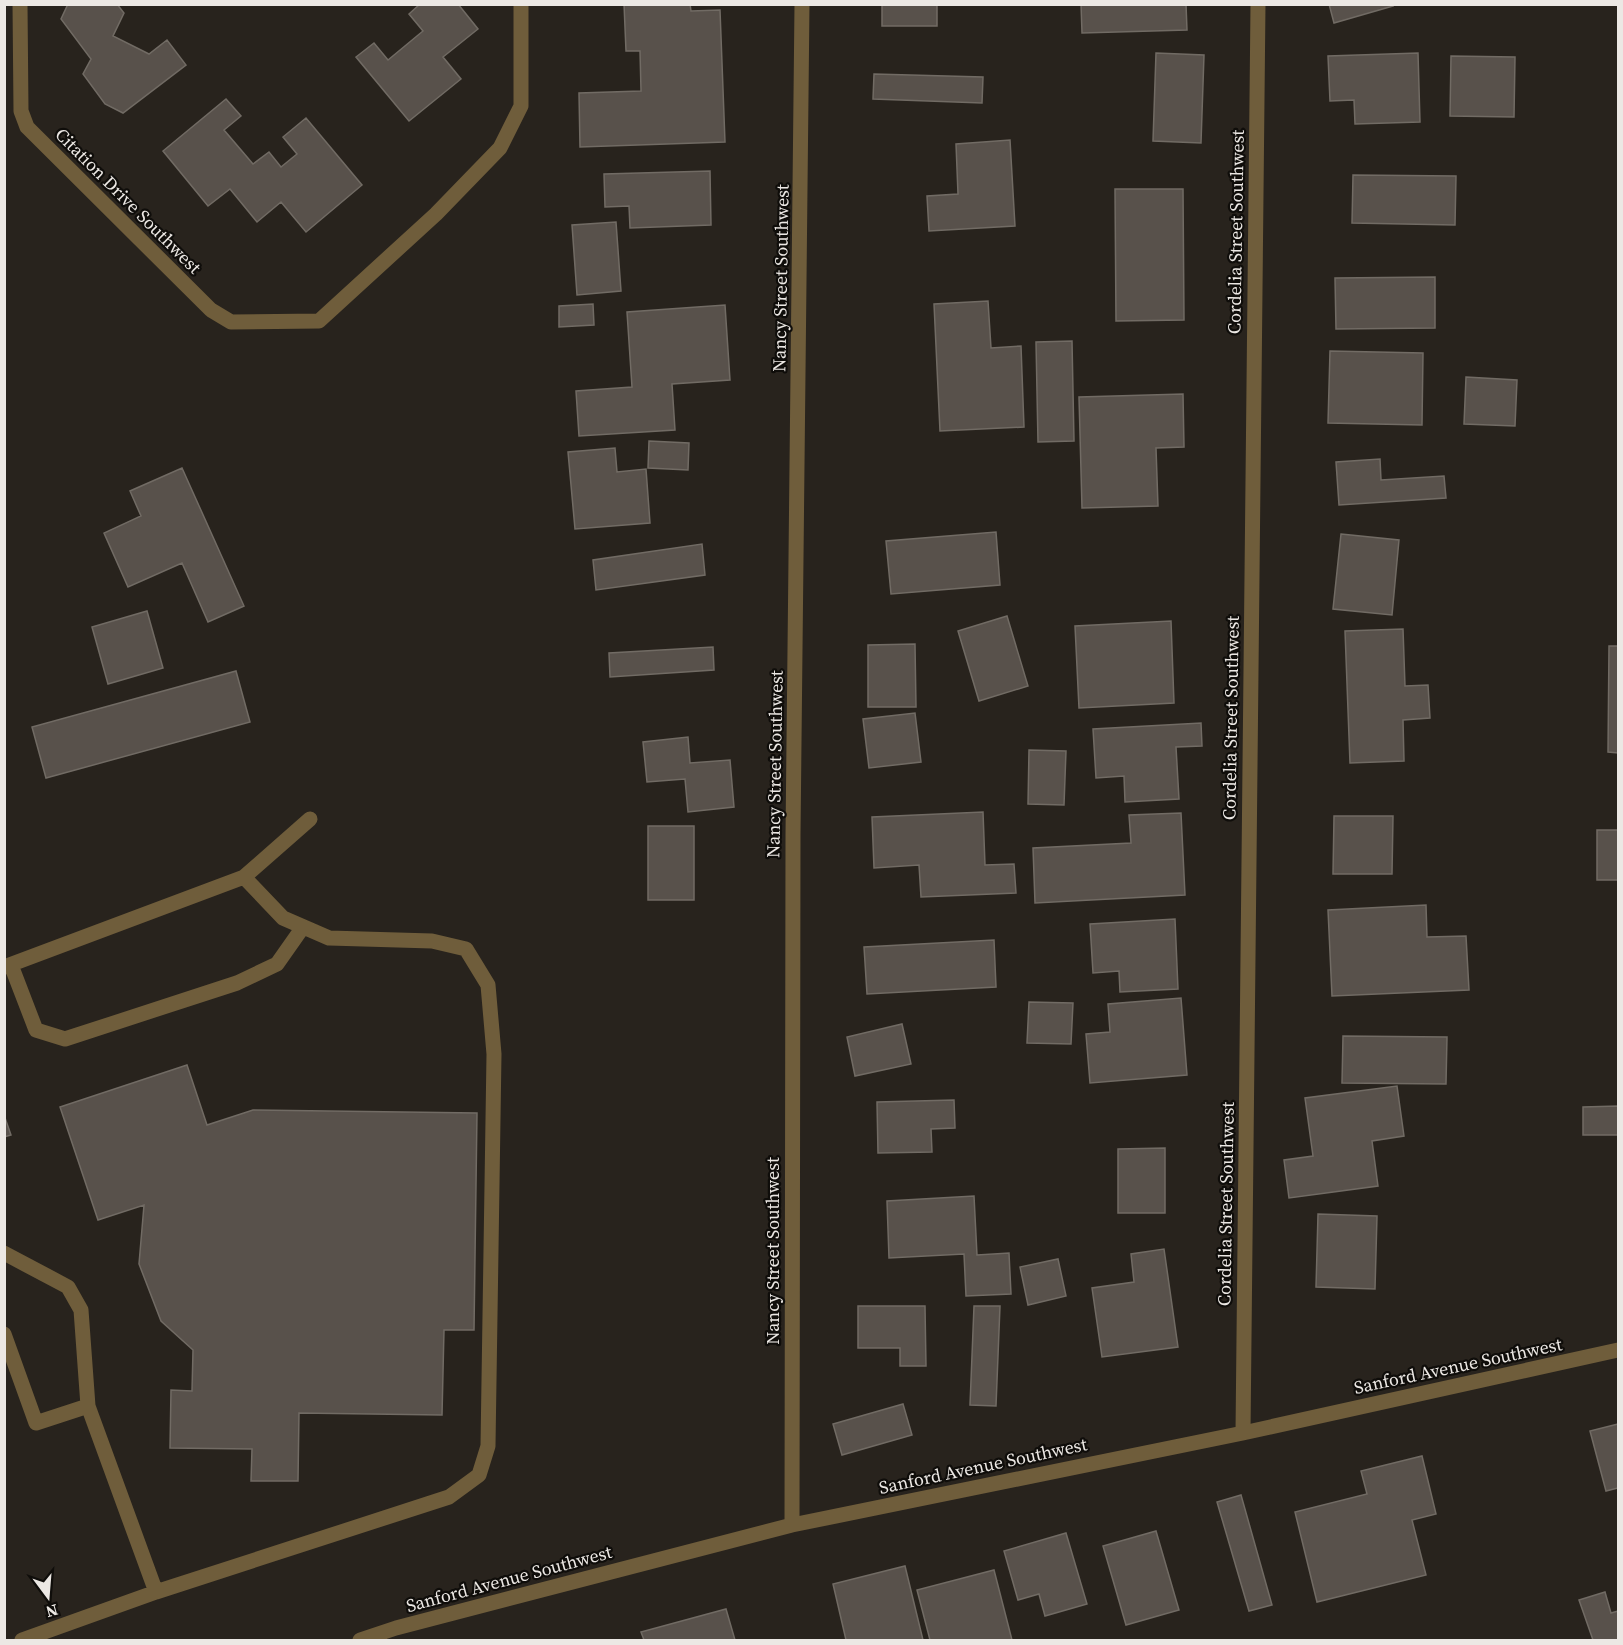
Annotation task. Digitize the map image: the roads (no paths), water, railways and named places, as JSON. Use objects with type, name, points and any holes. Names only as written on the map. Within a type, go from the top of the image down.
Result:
[{"type":"street","name":"Citation Drive Southwest","points":[[20,4],[21,111],[27,128],[211,310],[231,322],[319,321],[436,214],[500,148],[521,106],[521,4]]},
{"type":"street","name":"Nancy Street Southwest","points":[[792,1525],[793,835],[802,4]]},
{"type":"street","name":"Cordelia Street Southwest","points":[[1243,1433],[1258,4]]},
{"type":"street","points":[[303,927],[277,964],[237,982],[65,1039],[36,1030],[8,966],[244,877],[310,819]]},
{"type":"street","points":[[22,1641],[156,1592],[448,1497],[479,1475],[488,1446],[494,1054],[488,985],[466,949],[432,941],[329,938],[282,918],[244,877]]},
{"type":"street","points":[[4,1253],[68,1287],[81,1310],[88,1406],[156,1592]]},
{"type":"street","points":[[4,1334],[36,1423],[88,1406]]},
{"type":"street","name":"Sanford Avenue Southwest","points":[[360,1641],[396,1628],[792,1525],[1243,1433],[1618,1350]]}]
